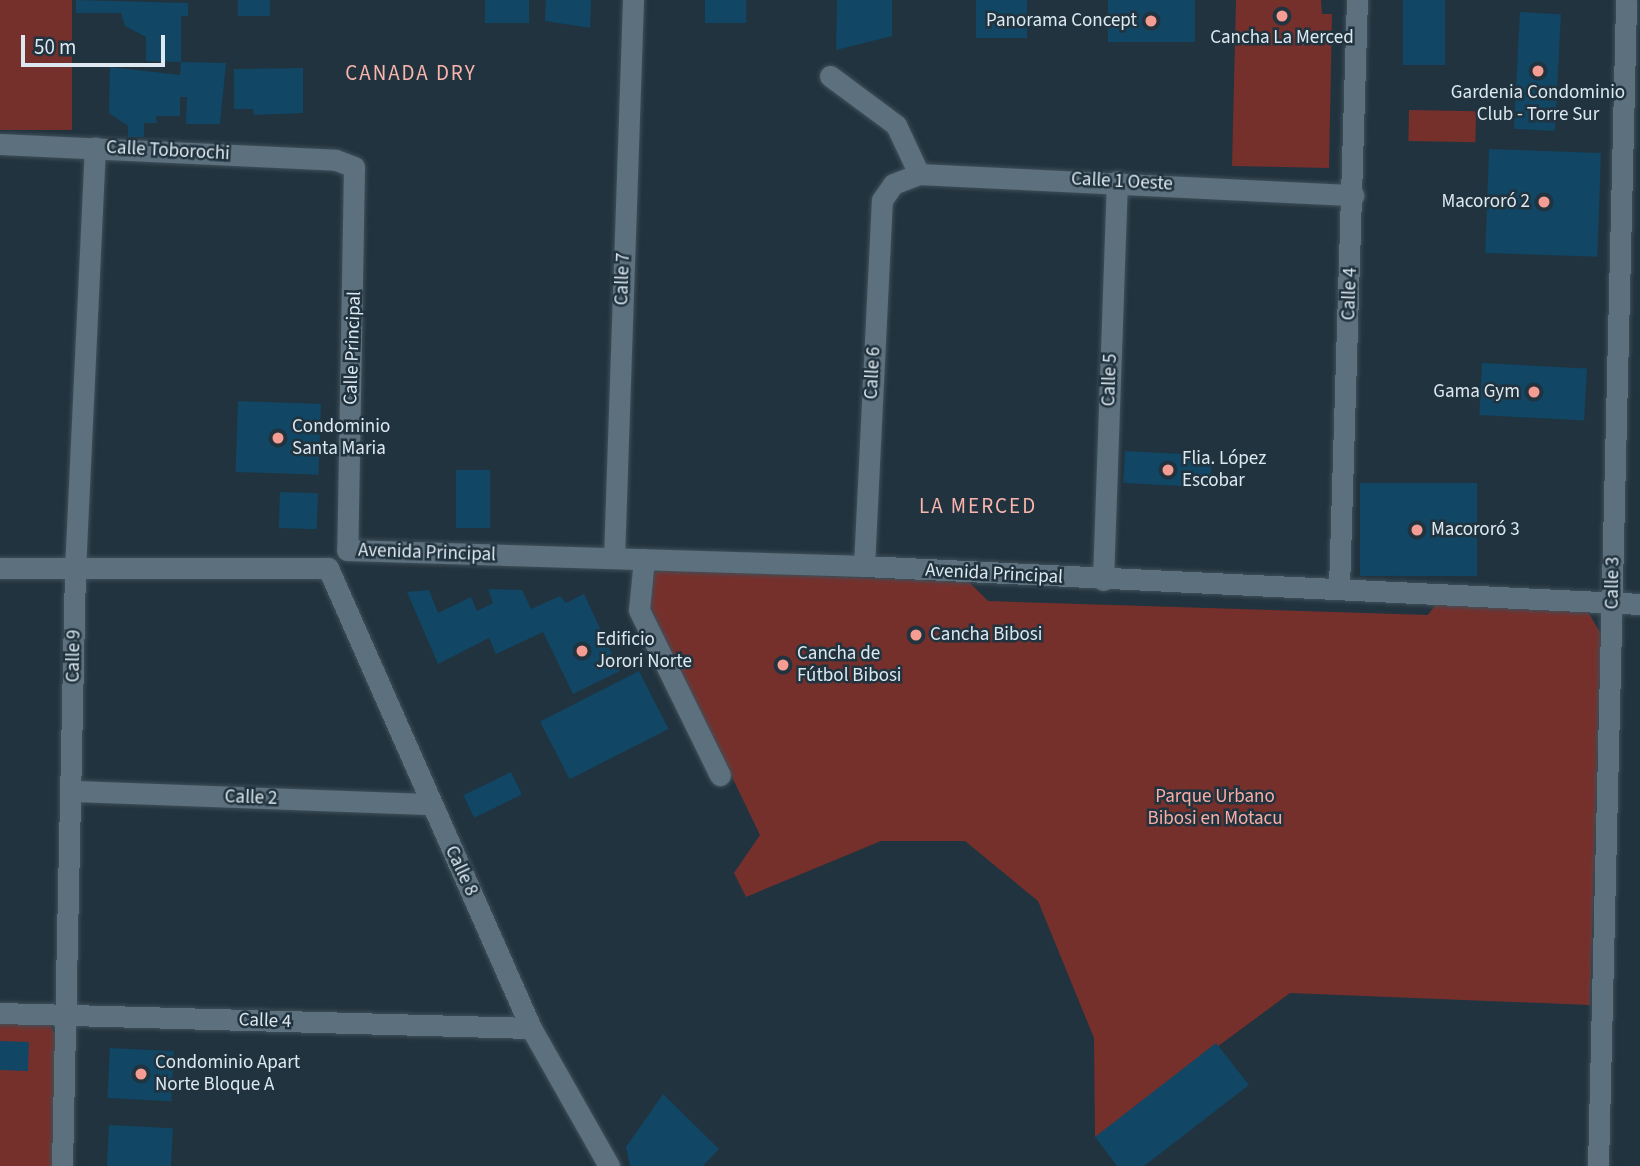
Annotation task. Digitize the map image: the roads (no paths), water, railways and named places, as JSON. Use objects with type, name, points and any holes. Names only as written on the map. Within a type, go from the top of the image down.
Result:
[{"type":"street","name":"Calle 7","points":[[614,558],[632,0]]},
{"type":"street","name":"Calle 4","points":[[1339,588],[1357,0]]},
{"type":"street","name":"Calle 3","points":[[1598,1166],[1626,0]]},
{"type":"street","points":[[830,76],[896,125],[919,174]]},
{"type":"street","name":"Calle Toborochi","points":[[0,144],[336,160]]},
{"type":"street","name":"Calle 9","points":[[62,1166],[75,570],[95,147]]},
{"type":"street","name":"Calle Principal","points":[[336,160],[347,162],[358,178],[347,550]]},
{"type":"street","name":"Calle 1 Oeste","points":[[893,184],[919,174],[1117,181],[1353,195]]},
{"type":"street","name":"Calle 5","points":[[1103,580],[1117,181]]},
{"type":"street","name":"Calle 6","points":[[863,566],[882,201],[893,184]]},
{"type":"street","name":"Avenida Principal","points":[[347,550],[863,566],[1103,580],[1339,588],[1640,604]]},
{"type":"street","points":[[0,568],[328,568],[347,550]]},
{"type":"street","points":[[644,559],[639,610],[720,775]]},
{"type":"street","name":"Calle 8","points":[[328,568],[531,1028],[609,1166]]},
{"type":"street","name":"Calle 2","points":[[72,791],[430,804]]},
{"type":"street","name":"Calle 4","points":[[0,1013],[531,1028]]},
{"type":"place","name":"Cancha La Merced","points":[[1282,16]]},
{"type":"place","name":"Panorama Concept","points":[[1151,21]]},
{"type":"place","name":"Gardenia Condominio Club - Torre Sur","points":[[1538,71]]},
{"type":"place","name":"Macororó 2","points":[[1544,202]]},
{"type":"place","name":"Gama Gym","points":[[1534,392]]},
{"type":"place","name":"Condominio Santa Maria","points":[[278,438]]},
{"type":"place","name":"Flia. López Escobar","points":[[1168,470]]},
{"type":"place","name":"Macororó 3","points":[[1417,530]]},
{"type":"place","name":"Cancha Bibosi","points":[[916,635]]},
{"type":"place","name":"Edificio Jorori Norte","points":[[582,651]]},
{"type":"place","name":"Cancha de Fútbol Bibosi","points":[[783,665]]},
{"type":"place","name":"Condominio Apart Norte Bloque A","points":[[141,1074]]},
{"type":"district","name":"CANADA DRY","points":[[411,73]]},
{"type":"district","name":"LA MERCED","points":[[978,506]]},
{"type":"park label","name":"Parque Urbano Bibosi en Motacu","points":[[1215,808]]}]
